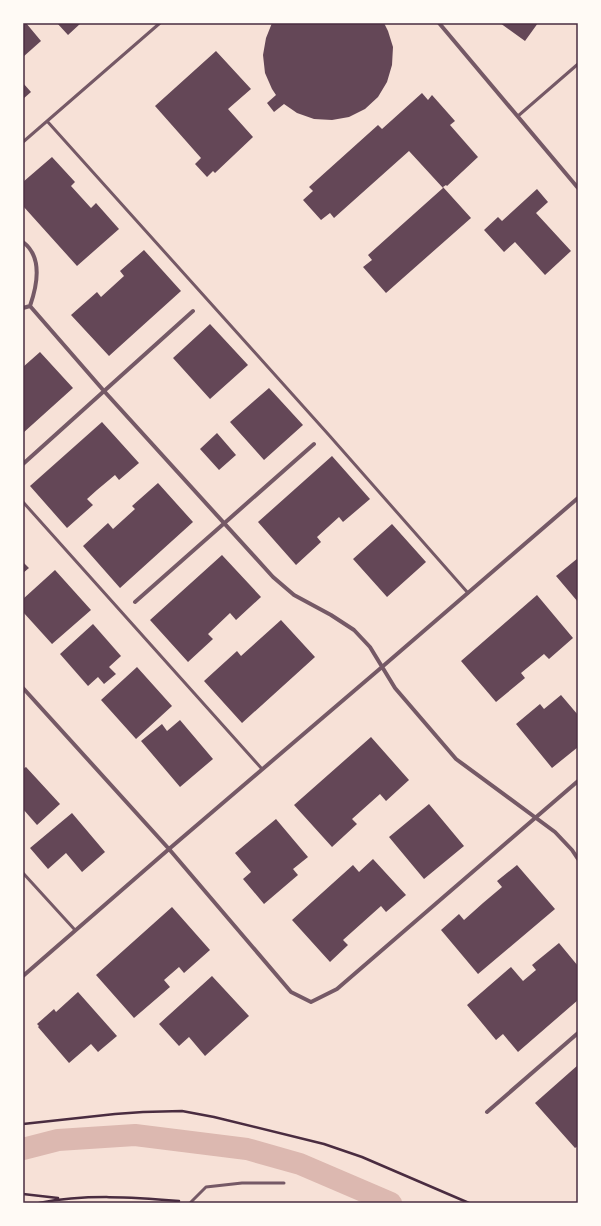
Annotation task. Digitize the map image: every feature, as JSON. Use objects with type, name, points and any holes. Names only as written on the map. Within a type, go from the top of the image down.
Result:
[{"type":"street","points":[[439,23],[578,188]]},
{"type":"street","points":[[23,242],[35,259],[36,290],[30,306]]},
{"type":"street","points":[[23,308],[30,306]]},
{"type":"street","points":[[30,306],[104,391],[273,577],[294,595],[331,615],[354,630],[370,647],[395,688],[456,759],[555,832],[572,850],[578,859]]},
{"type":"street","points":[[23,464],[193,311]]},
{"type":"street","points":[[135,602],[314,444]]},
{"type":"street","points":[[23,976],[578,498]]},
{"type":"street","points":[[23,688],[169,849],[290,992],[311,1002],[337,989],[578,781]]},
{"type":"street","points":[[487,1112],[578,1033]]},
{"type":"lane","points":[[23,142],[160,23]]},
{"type":"lane","points":[[518,116],[578,64]]},
{"type":"lane","points":[[47,120],[468,593]]},
{"type":"lane","points":[[23,502],[262,770]]},
{"type":"lane","points":[[23,873],[75,930]]},
{"type":"lane","points":[[191,1202],[206,1187],[242,1183],[284,1183]]},
{"type":"path","points":[[23,1124],[115,1114],[182,1111],[214,1117],[324,1144],[362,1157],[469,1203]]},
{"type":"path","points":[[23,1194],[62,1199]]},
{"type":"path","points":[[39,1203],[62,1199],[129,1197],[191,1202]]},
{"type":"building","points":[[23,23],[26,23],[41,41],[23,57]]},
{"type":"building","points":[[57,23],[81,23],[68,35]]},
{"type":"building","points":[[272,23],[384,23],[393,47],[392,65],[387,82],[378,97],[365,109],[349,117],[332,120],[314,119],[297,113],[284,104],[274,112],[267,103],[276,95],[265,73],[263,55],[266,38]]},
{"type":"building","points":[[500,23],[538,23],[525,41]]},
{"type":"building","points":[[216,51],[251,89],[228,109],[253,137],[215,173],[213,171],[207,177],[195,164],[201,158],[155,106]]},
{"type":"building","points":[[23,83],[31,92],[23,99]]},
{"type":"building","points":[[422,93],[428,100],[432,95],[455,121],[450,125],[478,157],[447,186],[446,185],[443,187],[471,218],[386,293],[363,267],[372,260],[368,255],[443,188],[409,151],[334,218],[330,213],[321,220],[303,200],[313,191],[309,187],[378,125],[382,129]]},
{"type":"building","points":[[52,157],[75,182],[71,186],[91,208],[96,203],[119,229],[77,266],[23,206],[23,182]]},
{"type":"building","points":[[537,189],[548,202],[536,213],[571,251],[545,275],[515,242],[504,252],[484,230],[498,217],[502,221]]},
{"type":"building","points":[[144,250],[181,291],[109,356],[71,315],[97,292],[101,297],[124,276],[120,271]]},
{"type":"building","points":[[210,324],[248,365],[210,399],[173,358]]},
{"type":"building","points":[[40,352],[73,388],[23,433],[23,367]]},
{"type":"building","points":[[269,388],[303,425],[264,460],[230,422]]},
{"type":"building","points":[[102,422],[139,463],[119,480],[115,475],[87,499],[93,505],[67,528],[30,486]]},
{"type":"building","points":[[217,433],[236,455],[219,470],[200,449]]},
{"type":"building","points":[[332,456],[370,499],[343,522],[339,517],[317,537],[321,542],[296,565],[258,522]]},
{"type":"building","points":[[158,483],[193,522],[120,588],[83,546],[108,523],[113,529],[135,509],[132,506]]},
{"type":"building","points":[[392,524],[426,562],[387,597],[353,559]]},
{"type":"building","points":[[222,555],[261,597],[236,620],[230,613],[208,634],[213,639],[188,662],[150,620]]},
{"type":"building","points":[[578,558],[578,602],[556,576]]},
{"type":"building","points":[[23,562],[29,568],[23,573]]},
{"type":"building","points":[[55,570],[91,610],[52,644],[23,612],[23,599]]},
{"type":"building","points":[[537,595],[573,638],[549,659],[544,654],[521,673],[525,678],[496,702],[461,661]]},
{"type":"building","points":[[281,620],[315,657],[242,723],[204,681],[237,651],[241,656]]},
{"type":"building","points":[[93,624],[121,656],[109,667],[116,674],[104,684],[98,677],[88,686],[60,654]]},
{"type":"building","points":[[137,667],[172,706],[136,739],[101,700]]},
{"type":"building","points":[[561,695],[578,715],[578,747],[552,768],[516,724],[540,704],[544,709]]},
{"type":"building","points":[[180,720],[213,759],[180,787],[141,741],[162,724],[167,731]]},
{"type":"building","points":[[371,737],[409,780],[386,801],[380,794],[352,819],[357,824],[332,847],[294,805]]},
{"type":"building","points":[[26,767],[60,804],[37,825],[23,809],[23,769]]},
{"type":"building","points":[[429,804],[464,846],[424,879],[389,837]]},
{"type":"building","points":[[72,813],[105,852],[82,872],[66,853],[48,869],[30,848]]},
{"type":"building","points":[[276,819],[308,857],[293,869],[298,875],[264,904],[243,879],[251,872],[235,853]]},
{"type":"building","points":[[373,859],[406,895],[386,912],[381,906],[343,940],[348,945],[330,962],[292,920],[353,865],[359,872]]},
{"type":"building","points":[[517,865],[555,909],[478,974],[441,930],[459,914],[464,920],[502,887],[497,881]]},
{"type":"building","points":[[172,907],[210,950],[184,973],[179,967],[164,980],[170,987],[134,1018],[96,975]]},
{"type":"building","points":[[559,943],[578,966],[578,1000],[518,1052],[503,1034],[496,1040],[467,1005],[511,967],[523,981],[536,970],[532,965]]},
{"type":"building","points":[[212,976],[249,1016],[205,1056],[189,1037],[179,1046],[159,1024]]},
{"type":"building","points":[[78,992],[117,1036],[98,1052],[91,1044],[69,1063],[37,1024],[54,1009],[56,1012]]},
{"type":"building","points":[[578,1065],[578,1146],[575,1148],[535,1103]]},
{"type":"waterway","points":[[23,1149],[58,1140],[135,1135],[247,1149],[300,1164],[391,1203]]}]
